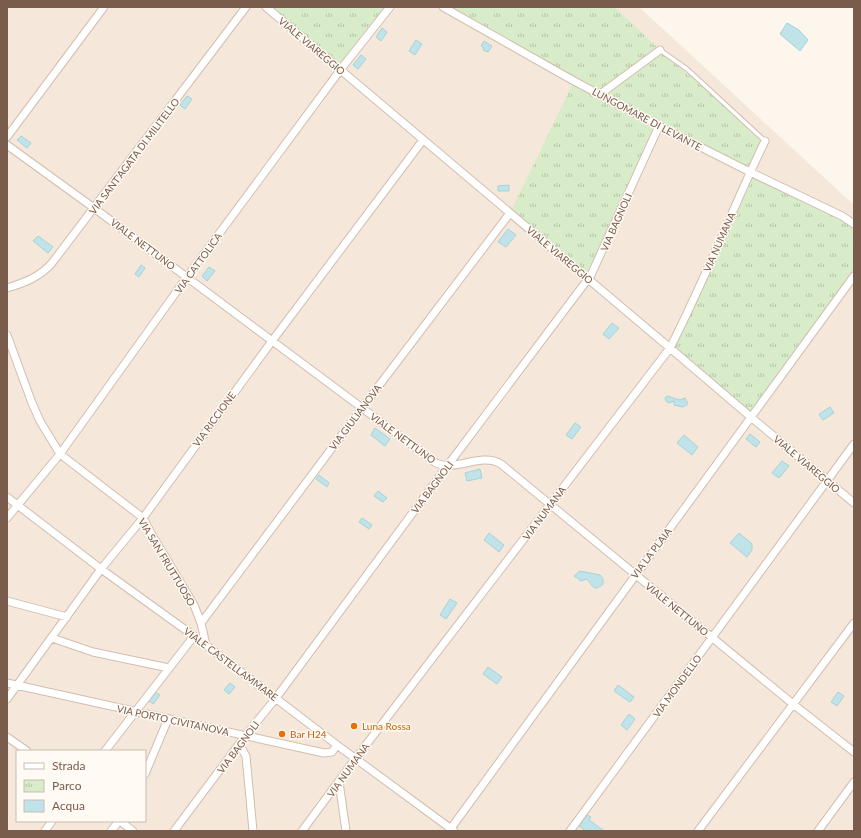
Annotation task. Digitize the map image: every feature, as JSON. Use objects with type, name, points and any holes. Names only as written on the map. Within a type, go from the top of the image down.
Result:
[{"type":"street","points":[[7,138],[104,7]]},
{"type":"street","name":"VIA SANT'AGATA DI MILITELLO","points":[[7,288],[25,282],[45,270],[94,208],[246,7]]},
{"type":"street","name":"VIALE VIAREGGIO","points":[[266,7],[854,503]]},
{"type":"street","name":"VIA CATTOLICA","points":[[7,518],[60,454],[341,69],[390,7]]},
{"type":"street","name":"LUNGOMARE DI LEVANTE","points":[[443,7],[599,95],[750,172],[842,216],[854,224]]},
{"type":"street","points":[[599,95],[660,50]]},
{"type":"street","name":"VIA BAGNOLI","points":[[174,831],[246,735],[276,698],[593,272],[659,126]]},
{"type":"street","name":"VIA RICCIONE","points":[[7,699],[101,569],[143,518],[272,341],[423,140]]},
{"type":"street","name":"VIA NUMANA","points":[[302,831],[356,758],[670,348],[689,311],[765,141]]},
{"type":"street","name":"VIALE NETTUNO","points":[[7,145],[188,277],[436,463],[448,465],[480,461],[497,462],[551,504],[793,704],[854,752]]},
{"type":"street","name":"VIA GIULIANOVA","points":[[201,623],[510,213]]},
{"type":"street","name":"VIA LA PLAIA","points":[[451,830],[635,574],[752,418],[854,276]]},
{"type":"street","name":"VIA SAN FRUTTUOSO","points":[[7,335],[34,408],[60,454],[143,518],[194,605],[201,623],[206,645]]},
{"type":"street","name":"VIA MONDELLO","points":[[570,831],[854,444]]},
{"type":"street","name":"VIALE CASTELLAMMARE","points":[[7,497],[451,830]]},
{"type":"street","points":[[7,601],[67,617]]},
{"type":"street","points":[[698,831],[854,623]]},
{"type":"street","points":[[106,750],[194,636]]},
{"type":"street","points":[[52,638],[93,652],[169,668]]},
{"type":"street","points":[[7,678],[18,685]]},
{"type":"street","name":"VIA PORTO CIVITANOVA","points":[[7,683],[326,753],[332,752],[337,745]]},
{"type":"street","points":[[146,772],[168,718]]},
{"type":"street","points":[[7,737],[26,750]]},
{"type":"street","points":[[240,744],[246,756],[254,831]]},
{"type":"street","points":[[339,782],[346,831]]},
{"type":"street","points":[[818,831],[854,782]]},
{"type":"street","points":[[45,831],[51,822]]},
{"type":"street","points":[[111,831],[118,822]]},
{"type":"street","points":[[120,822],[133,831]]},
{"type":"lane","points":[[660,50],[687,69],[765,141]]},
{"type":"shaded area","points":[[7,7],[639,7],[854,205],[854,831],[7,831]]},
{"type":"green space","points":[[267,7],[385,7],[341,69]]},
{"type":"green space","points":[[443,7],[615,7],[660,50],[765,141],[750,172],[659,126],[588,279],[510,213],[574,81]]},
{"type":"green space","points":[[750,172],[854,224],[854,276],[752,418],[670,348]]},
{"type":"water","points":[[787,23],[799,30],[808,40],[800,51],[780,34]]},
{"type":"water","points":[[382,28],[387,32],[381,41],[376,37]]},
{"type":"water","points":[[416,40],[422,44],[415,55],[409,51]]},
{"type":"water","points":[[484,41],[492,46],[488,52],[483,50],[484,48],[481,46]]},
{"type":"water","points":[[361,55],[366,59],[358,69],[353,65]]},
{"type":"water","points":[[187,96],[192,99],[185,109],[180,105]]},
{"type":"water","points":[[21,136],[31,143],[27,148],[17,140]]},
{"type":"water","points":[[509,185],[509,191],[498,191],[498,186]]},
{"type":"water","points":[[508,229],[516,235],[506,247],[498,242]]},
{"type":"water","points":[[38,236],[53,247],[48,253],[33,241]]},
{"type":"water","points":[[141,265],[145,268],[139,277],[135,274]]},
{"type":"water","points":[[209,267],[215,271],[207,281],[202,276]]},
{"type":"water","points":[[612,323],[619,328],[609,339],[603,334]]},
{"type":"water","points":[[667,396],[680,400],[685,398],[688,404],[683,407],[674,405],[674,401],[668,403],[665,398]]},
{"type":"water","points":[[830,407],[834,413],[823,420],[819,414]]},
{"type":"water","points":[[575,423],[581,427],[572,439],[566,435]]},
{"type":"water","points":[[375,428],[390,439],[385,446],[371,435]]},
{"type":"water","points":[[750,434],[760,442],[756,447],[746,439]]},
{"type":"water","points":[[684,435],[698,447],[692,455],[677,443]]},
{"type":"water","points":[[782,461],[789,466],[779,478],[772,473]]},
{"type":"water","points":[[480,469],[482,478],[467,481],[465,473]]},
{"type":"water","points":[[319,475],[329,483],[327,487],[316,479]]},
{"type":"water","points":[[378,491],[387,498],[383,502],[374,496]]},
{"type":"water","points":[[362,518],[372,525],[369,529],[359,522]]},
{"type":"water","points":[[489,533],[504,545],[499,552],[484,540]]},
{"type":"water","points":[[739,533],[752,544],[752,550],[747,557],[730,543]]},
{"type":"water","points":[[580,571],[600,575],[603,579],[603,584],[600,587],[595,588],[587,579],[581,581],[574,576]]},
{"type":"water","points":[[450,599],[457,603],[446,619],[440,615]]},
{"type":"water","points":[[488,667],[502,677],[497,684],[483,674]]},
{"type":"water","points":[[230,683],[235,687],[229,694],[224,690]]},
{"type":"water","points":[[618,685],[634,697],[630,702],[614,691]]},
{"type":"water","points":[[155,692],[160,695],[153,704],[148,700]]},
{"type":"water","points":[[838,692],[844,696],[837,706],[831,702]]},
{"type":"water","points":[[629,714],[635,719],[627,730],[621,725]]},
{"type":"water","points":[[587,815],[591,817],[589,820],[603,830],[602,831],[586,831],[579,826]]},
{"type":"place","name":"Luna Rossa","points":[[354,726]]},
{"type":"place","name":"Bar H24","points":[[282,734]]}]
